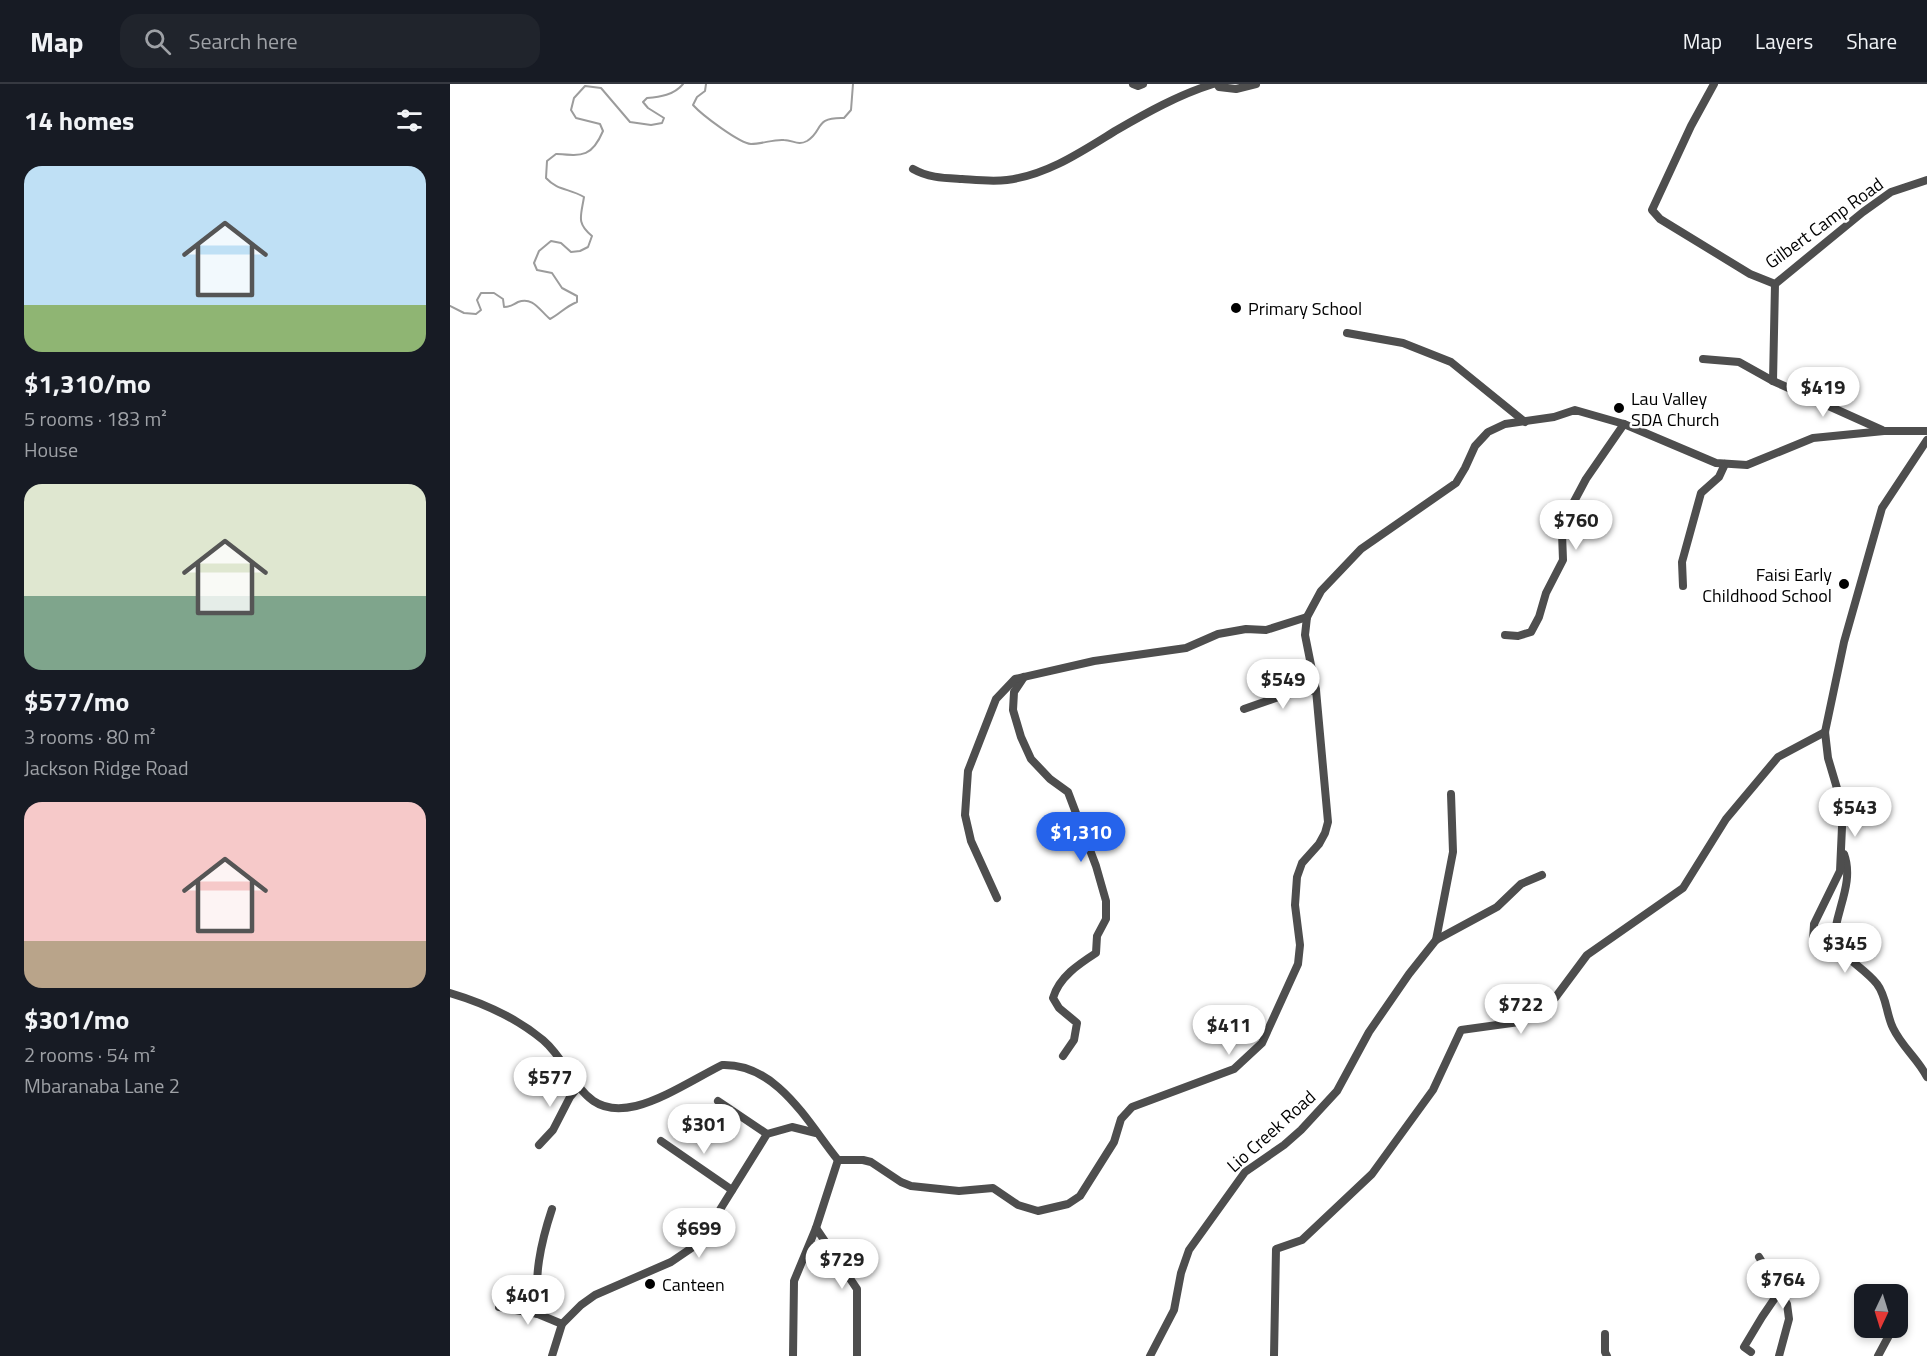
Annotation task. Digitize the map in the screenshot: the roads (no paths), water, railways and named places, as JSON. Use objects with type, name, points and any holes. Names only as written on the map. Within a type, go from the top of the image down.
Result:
[{"type":"street","points":[[1133,84],[1143,84]]},
{"type":"street","points":[[913,169],[924,175],[1006,180],[1030,174],[1082,152],[1143,115],[1184,94],[1215,84],[1226,89],[1256,84]]},
{"type":"street","name":"Gilbert Camp Road","points":[[1714,84],[1691,126],[1652,210],[1660,219],[1750,274],[1775,284],[1891,192],[1927,180]]},
{"type":"street","points":[[1773,381],[1775,284]]},
{"type":"street","points":[[1347,333],[1403,344],[1451,362],[1525,422]]},
{"type":"street","points":[[1703,359],[1739,362],[1773,381],[1884,431]]},
{"type":"street","points":[[838,1160],[872,1162],[901,1182],[911,1186],[959,1191],[993,1188],[1018,1205],[1038,1211],[1068,1204],[1080,1196],[1114,1142],[1121,1119],[1132,1107],[1234,1069],[1262,1043],[1298,964],[1300,945],[1295,905],[1297,877],[1302,863],[1319,844],[1328,822],[1316,690],[1305,635],[1307,617],[1321,591],[1360,549],[1456,483],[1475,446],[1488,432],[1505,424],[1554,417],[1575,410],[1624,424],[1716,463],[1747,465],[1813,438],[1884,431],[1927,431]]},
{"type":"street","points":[[1505,635],[1518,636],[1531,632],[1539,617],[1546,593],[1563,560],[1562,533],[1569,511],[1586,479],[1624,424]]},
{"type":"street","points":[[1813,940],[1814,924],[1840,871],[1842,827],[1839,795],[1828,758],[1825,732],[1844,642],[1882,508],[1927,440]]},
{"type":"street","points":[[1683,586],[1682,562],[1701,493],[1719,477],[1725,464]]},
{"type":"street","points":[[997,898],[971,841],[965,815],[968,771],[996,699],[1015,679],[1094,661],[1186,648],[1218,634],[1246,629],[1266,630],[1307,617]]},
{"type":"street","points":[[1024,677],[1014,692],[1013,710],[1021,737],[1031,759],[1050,779],[1068,792],[1096,866],[1106,901],[1106,919],[1097,936],[1096,952],[1076,965],[1055,990],[1053,998],[1059,1008],[1077,1023],[1074,1040],[1063,1056]]},
{"type":"street","points":[[1244,709],[1284,695],[1316,690]]},
{"type":"street","points":[[1274,1356],[1276,1249],[1302,1240],[1372,1174],[1433,1090],[1461,1030],[1519,1022],[1555,998],[1587,955],[1683,888],[1726,819],[1778,757],[1825,732]]},
{"type":"street","points":[[1436,940],[1453,852],[1451,794]]},
{"type":"street","points":[[1842,848],[1847,875],[1844,898],[1834,927],[1834,942],[1850,961],[1876,983],[1882,992],[1891,1026],[1914,1059],[1920,1063],[1927,1077]]},
{"type":"street","points":[[1436,940],[1497,907],[1521,884],[1542,875]]},
{"type":"street","name":"Lio Creek Road","points":[[1150,1356],[1174,1310],[1181,1273],[1189,1250],[1200,1233],[1245,1172],[1284,1145],[1301,1130],[1337,1090],[1369,1032],[1409,974],[1436,940]]},
{"type":"street","points":[[450,993],[497,1009],[545,1041],[570,1071],[583,1094],[604,1106],[618,1108],[636,1106],[722,1065],[758,1071],[782,1089],[838,1160]]},
{"type":"street","points":[[539,1145],[553,1130],[570,1097],[579,1086]]},
{"type":"street","points":[[718,1101],[767,1134]]},
{"type":"street","points":[[552,1356],[562,1324],[595,1295],[670,1262],[703,1238],[767,1134],[792,1127],[816,1133]]},
{"type":"street","points":[[661,1141],[732,1190]]},
{"type":"street","points":[[793,1356],[794,1281],[816,1228],[838,1160]]},
{"type":"street","points":[[538,1314],[538,1261],[541,1242],[552,1209]]},
{"type":"street","points":[[816,1228],[857,1288],[857,1356]]},
{"type":"street","points":[[1759,1257],[1787,1304],[1789,1319],[1779,1356]]},
{"type":"street","points":[[1751,1352],[1744,1347],[1779,1292],[1782,1272],[1797,1265]]},
{"type":"street","points":[[499,1307],[538,1314],[562,1324]]},
{"type":"street","points":[[1605,1334],[1607,1356]]},
{"type":"street","points":[[1878,1356],[1888,1338]]},
{"type":"waterway","points":[[450,306],[464,313],[476,314],[481,310],[477,300],[481,293],[494,293],[503,299],[504,307],[528,301],[536,305],[550,319],[577,302],[577,296],[562,288],[552,273],[537,270],[534,263],[539,251],[551,241],[561,243],[571,252],[580,251],[588,247],[592,236],[584,227],[581,219],[584,197],[559,187],[546,178],[547,161],[556,154],[586,153],[595,146],[603,131],[600,124],[576,118],[571,110],[574,98],[585,86],[601,88],[630,122],[651,125],[662,123],[664,118],[643,102],[647,98],[671,93],[683,84]]},
{"type":"waterway","points":[[706,84],[705,91],[697,97],[693,105],[730,134],[751,144],[780,140],[798,143],[807,141],[823,122],[834,118],[844,118],[851,110],[853,84]]},
{"type":"place","name":"Primary School","points":[[1236,308]]},
{"type":"place","name":"Lau Valley SDA Church","points":[[1619,408]]},
{"type":"place","name":"Faisi Early Childhood School","points":[[1844,584]]},
{"type":"place","name":"Canteen","points":[[650,1284]]}]
